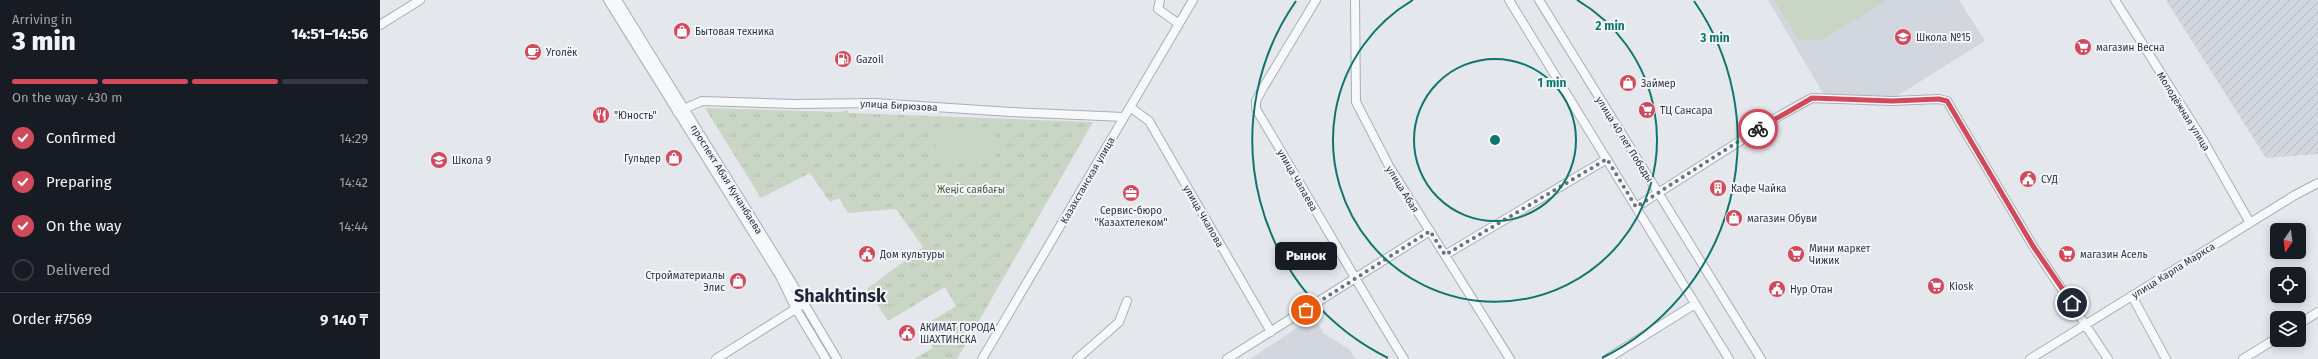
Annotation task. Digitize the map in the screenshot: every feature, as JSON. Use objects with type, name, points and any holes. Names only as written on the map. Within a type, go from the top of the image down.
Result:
[{"type":"street","points":[[380,25],[420,0]]},
{"type":"street","name":"проспект Абая Кунанбаева","points":[[608,0],[789,278],[803,304],[837,359]]},
{"type":"street","name":"проспект Абая Кунанбаева","points":[[617,0],[680,110],[780,276],[796,309],[826,359]]},
{"type":"street","points":[[1160,0],[1158,9],[1179,24]]},
{"type":"street","name":"Казахстанская улица","points":[[982,359],[1193,0]]},
{"type":"street","name":"улица Чапаева","points":[[1316,0],[1263,88],[1256,101],[1256,110],[1304,188],[1354,279],[1404,359]]},
{"type":"street","name":"улица Абая","points":[[1355,0],[1356,102],[1389,166],[1510,359]]},
{"type":"street","points":[[1509,0],[1729,359]]},
{"type":"street","name":"улица 40 лет Победы","points":[[1539,0],[1761,359]]},
{"type":"street","name":"Молодёжная улица","points":[[2114,0],[2203,140],[2250,223]]},
{"type":"street","points":[[1636,207],[1781,115],[1812,98],[1892,101],[1939,99],[1947,101],[2033,246],[2087,324],[2108,359]]},
{"type":"street","name":"улица Бирюзова","points":[[680,110],[702,101],[794,104],[875,103],[1011,112],[1124,117]]},
{"type":"street","name":"улица Чкалова","points":[[1130,107],[1149,120],[1271,332]]},
{"type":"street","points":[[1445,255],[1607,159]]},
{"type":"street","name":"улица Карла Маркса","points":[[2030,359],[2250,223],[2318,183]]},
{"type":"street","points":[[1227,359],[1430,231]]},
{"type":"street","points":[[2132,296],[2166,359]]},
{"type":"street","points":[[1077,359],[1119,322],[1127,301]]},
{"type":"street","points":[[716,359],[803,304]]},
{"type":"street","points":[[1607,359],[1696,304]]},
{"type":"street","points":[[2306,320],[2318,312]]},
{"type":"street","points":[[2243,359],[2270,342]]},
{"type":"shaded area","points":[[1768,0],[1959,0],[1985,41],[1897,96],[1824,95]]},
{"type":"shaded area","points":[[2166,0],[2318,0],[2318,154],[2266,158]]},
{"type":"shaded area","points":[[1315,316],[1323,333],[1349,349],[1356,359],[1250,359]]},
{"type":"green space","points":[[1774,0],[1887,0],[1822,40],[1799,40]]},
{"type":"green space","name":"Жеңіс саябағы","points":[[705,108],[841,112],[847,110],[849,113],[1093,122],[957,359],[914,359],[933,348],[920,328],[956,306],[945,287],[888,321],[867,289],[923,247],[896,209],[848,213],[839,198],[830,202],[810,173],[761,198]]},
{"type":"green space","points":[[937,130],[997,135],[995,162],[935,157]]},
{"type":"way so far","points":[[1306,310],[1430,231],[1445,255],[1578,178],[1607,159],[1636,207],[1758,129]]},
{"type":"place","name":"Бытовая техника","points":[[682,31]]},
{"type":"place","name":"Школа №15","points":[[1903,37]]},
{"type":"place","name":"магазин Весна","points":[[2083,47]]},
{"type":"place","name":"Уголёк","points":[[533,52]]},
{"type":"place","name":"Gazoil","points":[[843,59]]},
{"type":"place","name":"Займер","points":[[1628,83]]},
{"type":"place","name":"ТЦ Сансара","points":[[1647,110]]},
{"type":"place","name":"\"Юность\"","points":[[601,115]]},
{"type":"place","name":"Гульдер","points":[[674,158]]},
{"type":"place","name":"Школа 9","points":[[439,160]]},
{"type":"place","name":"СУД","points":[[2028,179]]},
{"type":"place","name":"Кафе Чайка","points":[[1718,188]]},
{"type":"place","name":"Сервис-бюро \"Казахтелеком\"","points":[[1131,193]]},
{"type":"place","name":"магазин Обуви","points":[[1734,218]]},
{"type":"place","name":"Дом культуры","points":[[867,254]]},
{"type":"place","name":"Мини маркет Чижик","points":[[1796,254]]},
{"type":"place","name":"магазин Асель","points":[[2067,254]]},
{"type":"place","name":"Стройматериалы Элис","points":[[738,281]]},
{"type":"place","name":"Kiosk","points":[[1936,286]]},
{"type":"place","name":"Нур Отан","points":[[1777,289]]},
{"type":"place","name":"Рынок","points":[[1306,310]]},
{"type":"place","name":"АКИМАТ ГОРОДА ШАХТИНСКА","points":[[907,333]]},
{"type":"district","name":"Shakhtinsk","points":[[840,296]]},
{"type":"route","points":[[1758,129],[1812,98],[1892,101],[1939,99],[1947,101],[2033,246],[2072,303]]}]
